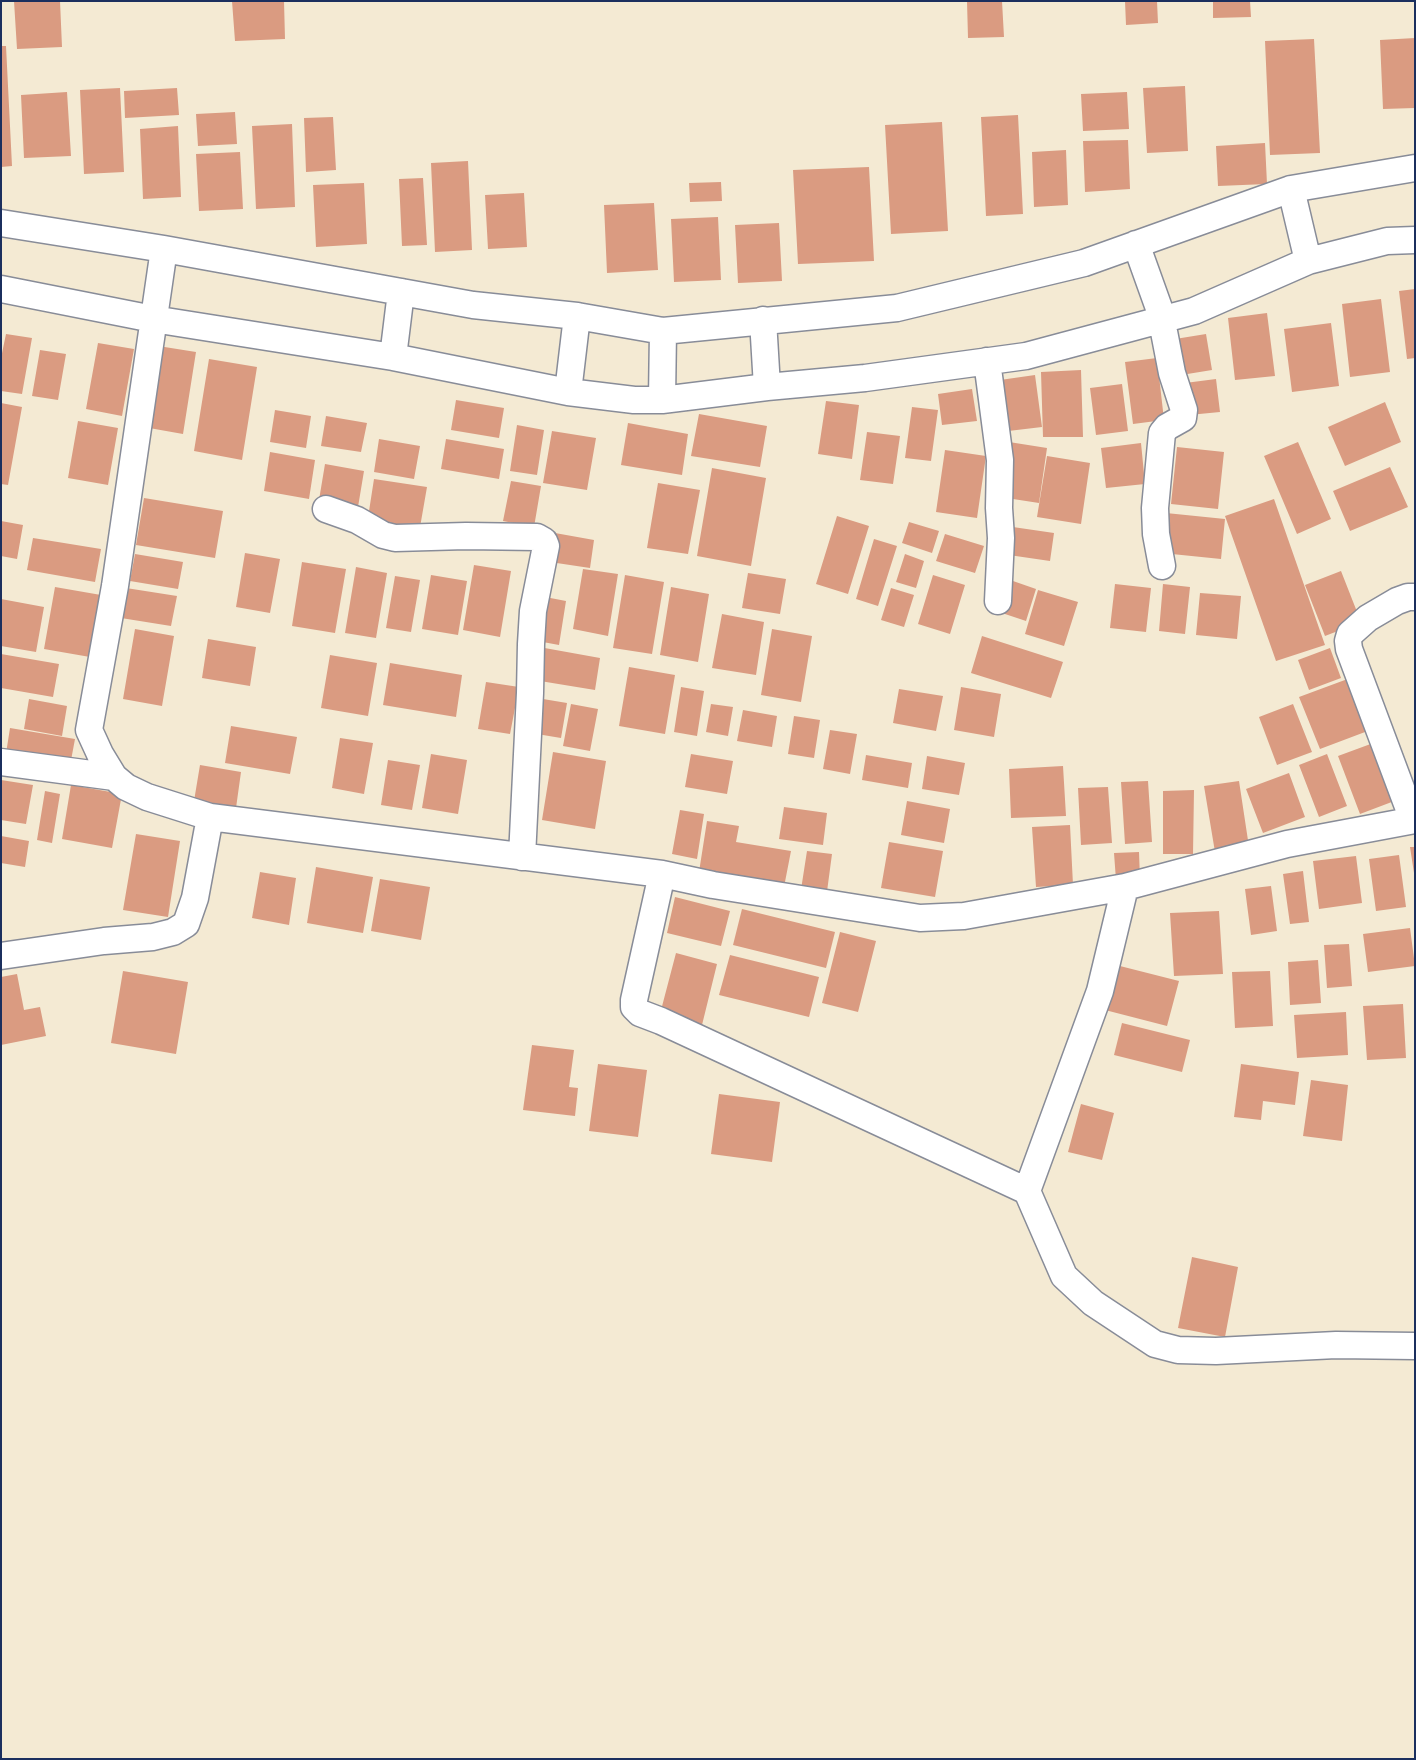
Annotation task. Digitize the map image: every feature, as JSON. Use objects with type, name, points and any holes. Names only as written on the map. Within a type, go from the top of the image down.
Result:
[{"type":"street","points":[[1,223],[164,249],[400,304],[473,305],[576,328],[663,340],[764,329],[897,308],[1084,263],[1292,188],[1415,168]]},
{"type":"street","points":[[1292,188],[1306,254]]},
{"type":"street","points":[[1,289],[155,308],[394,350],[634,400],[662,394],[767,381],[865,378],[1026,356],[1160,315],[1194,311],[1306,254],[1387,241],[1415,240]]},
{"type":"street","points":[[1136,244],[1160,315],[1172,372],[1184,410],[1183,418],[1167,426],[1162,434],[1155,508],[1156,534],[1162,566]]},
{"type":"street","points":[[164,249],[115,586],[89,730],[100,754],[114,777],[126,787],[147,797],[210,817],[662,874],[713,885],[920,918],[964,916],[1125,887],[1287,844],[1414,820],[1348,642],[1350,634],[1368,618],[1408,596],[1415,597]]},
{"type":"street","points":[[394,350],[400,304]]},
{"type":"street","points":[[569,386],[576,328]]},
{"type":"street","points":[[764,329],[767,381]]},
{"type":"street","points":[[662,394],[663,340]]},
{"type":"street","points":[[987,361],[1000,460],[999,508],[1002,538],[998,601]]},
{"type":"street","points":[[326,509],[357,520],[383,535],[395,538],[537,537],[544,541],[546,546],[533,611],[522,857]]},
{"type":"street","points":[[1,762],[114,777]]},
{"type":"street","points":[[1,956],[104,941],[153,937],[173,932],[180,928],[186,924],[195,898],[210,817]]},
{"type":"street","points":[[662,874],[634,1007],[640,1012],[1027,1191],[1064,1276],[1093,1302],[1155,1344],[1178,1350],[1216,1351],[1336,1345],[1415,1346]]},
{"type":"street","points":[[1027,1191],[1100,990],[1125,887]]},
{"type":"building","points":[[14,1],[60,1],[62,47],[17,49]]},
{"type":"building","points":[[232,1],[284,1],[285,39],[235,41]]},
{"type":"building","points":[[967,1],[1002,1],[1004,37],[968,38]]},
{"type":"building","points":[[1125,1],[1157,1],[1158,23],[1126,25]]},
{"type":"building","points":[[1213,1],[1250,1],[1251,17],[1213,18]]},
{"type":"building","points":[[1415,38],[1415,108],[1383,109],[1380,40]]},
{"type":"building","points":[[1314,39],[1320,153],[1270,155],[1265,41]]},
{"type":"building","points":[[1,46],[6,46],[12,166],[1,167]]},
{"type":"building","points":[[1185,86],[1188,151],[1147,153],[1143,88]]},
{"type":"building","points":[[120,88],[124,172],[84,174],[80,90]]},
{"type":"building","points":[[177,88],[179,115],[125,118],[124,91]]},
{"type":"building","points":[[67,92],[71,156],[24,158],[21,95]]},
{"type":"building","points":[[1127,92],[1129,129],[1083,131],[1081,94]]},
{"type":"building","points":[[235,112],[237,144],[198,146],[196,114]]},
{"type":"building","points":[[1018,115],[1023,214],[986,216],[981,117]]},
{"type":"building","points":[[333,117],[336,170],[306,172],[304,118]]},
{"type":"building","points":[[942,122],[948,231],[891,234],[885,125]]},
{"type":"building","points":[[292,124],[295,207],[256,209],[252,126]]},
{"type":"building","points":[[178,126],[181,197],[143,199],[140,129]]},
{"type":"building","points":[[1128,140],[1130,189],[1085,192],[1083,141]]},
{"type":"building","points":[[1265,143],[1267,184],[1218,186],[1216,146]]},
{"type":"building","points":[[1066,150],[1068,205],[1034,207],[1032,152]]},
{"type":"building","points":[[240,152],[243,209],[199,211],[196,154]]},
{"type":"building","points":[[468,161],[472,250],[435,252],[431,163]]},
{"type":"building","points":[[869,167],[874,261],[798,264],[793,170]]},
{"type":"building","points":[[423,178],[427,245],[402,246],[399,179]]},
{"type":"building","points":[[721,182],[722,201],[690,202],[689,183]]},
{"type":"building","points":[[364,183],[367,244],[316,247],[313,185]]},
{"type":"building","points":[[524,193],[527,247],[488,249],[485,195]]},
{"type":"building","points":[[654,203],[658,270],[607,273],[604,205]]},
{"type":"building","points":[[718,217],[721,280],[674,282],[671,219]]},
{"type":"building","points":[[779,223],[782,281],[738,283],[735,225]]},
{"type":"building","points":[[1415,289],[1415,358],[1407,359],[1399,291]]},
{"type":"building","points":[[1381,299],[1390,372],[1350,377],[1342,304]]},
{"type":"building","points":[[1267,313],[1275,376],[1235,380],[1228,318]]},
{"type":"building","points":[[1331,323],[1339,386],[1292,392],[1284,329]]},
{"type":"building","points":[[6,334],[32,338],[22,394],[1,391],[1,358]]},
{"type":"building","points":[[1206,334],[1212,370],[1175,376],[1169,340]]},
{"type":"building","points":[[98,343],[134,349],[122,416],[86,409]]},
{"type":"building","points":[[152,345],[196,352],[183,434],[138,426]]},
{"type":"building","points":[[40,350],[66,354],[58,400],[32,396]]},
{"type":"building","points":[[1157,358],[1164,420],[1133,424],[1125,362]]},
{"type":"building","points":[[209,359],[257,367],[242,460],[194,451]]},
{"type":"building","points":[[1081,370],[1083,437],[1043,437],[1041,372]]},
{"type":"building","points":[[1035,375],[1042,427],[1000,432],[993,381]]},
{"type":"building","points":[[1216,379],[1220,412],[1189,415],[1185,383]]},
{"type":"building","points":[[1122,384],[1128,431],[1096,435],[1090,388]]},
{"type":"building","points":[[972,389],[977,421],[942,425],[938,394]]},
{"type":"building","points":[[456,400],[504,408],[499,438],[451,430]]},
{"type":"building","points":[[826,401],[859,405],[852,459],[818,454]]},
{"type":"building","points":[[1385,402],[1401,442],[1345,466],[1328,427]]},
{"type":"building","points":[[1,403],[22,407],[8,485],[1,484]]},
{"type":"building","points":[[912,407],[938,410],[931,461],[905,458]]},
{"type":"building","points":[[275,410],[311,416],[306,448],[270,442]]},
{"type":"building","points":[[699,414],[767,426],[760,467],[691,456]]},
{"type":"building","points":[[326,416],[367,423],[361,452],[321,446]]},
{"type":"building","points":[[78,421],[118,428],[108,485],[68,478]]},
{"type":"building","points":[[628,423],[688,434],[682,475],[621,465]]},
{"type":"building","points":[[517,425],[544,430],[537,475],[510,471]]},
{"type":"building","points":[[552,431],[596,438],[587,490],[543,483]]},
{"type":"building","points":[[867,432],[900,436],[893,484],[860,480]]},
{"type":"building","points":[[379,439],[420,446],[414,479],[374,472]]},
{"type":"building","points":[[446,439],[504,449],[499,479],[441,469]]},
{"type":"building","points":[[1009,442],[1047,448],[1039,503],[1000,497]]},
{"type":"building","points":[[1298,442],[1331,519],[1297,534],[1264,456]]},
{"type":"building","points":[[1141,443],[1145,484],[1106,488],[1101,448]]},
{"type":"building","points":[[1177,447],[1224,452],[1218,509],[1171,504]]},
{"type":"building","points":[[945,450],[986,456],[977,518],[936,512]]},
{"type":"building","points":[[270,452],[315,460],[309,499],[264,491]]},
{"type":"building","points":[[1047,456],[1090,463],[1081,524],[1037,517]]},
{"type":"building","points":[[325,464],[364,471],[358,507],[319,500]]},
{"type":"building","points":[[1390,467],[1408,507],[1350,531],[1333,491]]},
{"type":"building","points":[[712,468],[766,478],[751,566],[697,556]]},
{"type":"building","points":[[374,479],[427,487],[419,533],[367,524]]},
{"type":"building","points":[[511,481],[541,486],[534,527],[503,521]]},
{"type":"building","points":[[658,483],[700,490],[688,554],[647,548]]},
{"type":"building","points":[[144,498],[223,511],[215,558],[136,545]]},
{"type":"building","points":[[1274,499],[1325,645],[1276,661],[1225,516]]},
{"type":"building","points":[[1166,513],[1225,519],[1221,559],[1162,553]]},
{"type":"building","points":[[837,516],[869,526],[848,594],[816,584]]},
{"type":"building","points":[[1,521],[23,525],[17,559],[1,556]]},
{"type":"building","points":[[909,522],[939,531],[932,553],[902,543]]},
{"type":"building","points":[[1006,526],[1054,533],[1050,561],[1002,554]]},
{"type":"building","points":[[555,533],[594,540],[590,568],[550,562]]},
{"type":"building","points":[[945,534],[984,546],[975,573],[936,561]]},
{"type":"building","points":[[33,538],[101,549],[95,582],[27,570]]},
{"type":"building","points":[[874,539],[897,546],[878,606],[856,599]]},
{"type":"building","points":[[245,553],[280,559],[270,613],[236,607]]},
{"type":"building","points":[[135,554],[183,562],[178,589],[130,581]]},
{"type":"building","points":[[905,554],[924,561],[916,588],[896,582]]},
{"type":"building","points":[[302,562],[346,569],[335,633],[292,626]]},
{"type":"building","points":[[474,565],[511,571],[500,637],[463,630]]},
{"type":"building","points":[[356,567],[387,573],[376,638],[345,633]]},
{"type":"building","points":[[583,569],[618,574],[608,636],[573,629]]},
{"type":"building","points":[[1341,571],[1361,622],[1325,636],[1305,585]]},
{"type":"building","points":[[748,573],[786,579],[780,614],[742,608]]},
{"type":"building","points":[[431,575],[467,581],[458,635],[422,629]]},
{"type":"building","points":[[625,575],[664,582],[652,654],[613,648]]},
{"type":"building","points":[[933,575],[965,585],[950,634],[918,624]]},
{"type":"building","points":[[395,576],[420,580],[411,632],[386,628]]},
{"type":"building","points":[[1013,581],[1036,589],[1026,621],[1002,613]]},
{"type":"building","points":[[1115,584],[1151,588],[1146,632],[1110,628]]},
{"type":"building","points":[[1163,584],[1190,587],[1185,634],[1159,631]]},
{"type":"building","points":[[55,587],[101,595],[90,657],[44,649]]},
{"type":"building","points":[[671,587],[709,594],[698,662],[660,655]]},
{"type":"building","points":[[126,588],[177,596],[171,626],[121,618]]},
{"type":"building","points":[[891,588],[914,595],[904,627],[881,620]]},
{"type":"building","points":[[1038,590],[1078,602],[1064,646],[1025,634]]},
{"type":"building","points":[[1200,593],[1241,596],[1237,639],[1196,635]]},
{"type":"building","points":[[540,596],[566,601],[559,645],[532,640]]},
{"type":"building","points":[[1,599],[44,607],[36,652],[1,646]]},
{"type":"building","points":[[722,614],[764,622],[756,675],[712,668]]},
{"type":"building","points":[[135,629],[174,636],[162,706],[123,699]]},
{"type":"building","points":[[772,629],[812,636],[801,702],[761,695]]},
{"type":"building","points":[[982,636],[1063,662],[1051,698],[971,673]]},
{"type":"building","points":[[208,639],[256,647],[250,686],[202,678]]},
{"type":"building","points":[[539,647],[600,658],[595,690],[534,680]]},
{"type":"building","points":[[1330,648],[1341,678],[1309,690],[1298,660]]},
{"type":"building","points":[[1,654],[59,664],[53,697],[1,688]]},
{"type":"building","points":[[330,655],[377,663],[368,716],[321,708]]},
{"type":"building","points":[[390,663],[462,675],[456,717],[383,705]]},
{"type":"building","points":[[629,667],[675,675],[665,734],[619,726]]},
{"type":"building","points":[[1353,677],[1373,729],[1320,749],[1299,697]]},
{"type":"building","points":[[486,682],[519,687],[510,734],[478,729]]},
{"type":"building","points":[[681,687],[704,691],[697,736],[674,732]]},
{"type":"building","points":[[961,687],[1001,694],[994,737],[954,730]]},
{"type":"building","points":[[899,689],[943,696],[936,731],[893,723]]},
{"type":"building","points":[[537,698],[567,703],[561,738],[531,733]]},
{"type":"building","points":[[29,699],[67,706],[62,736],[24,729]]},
{"type":"building","points":[[571,704],[598,709],[590,751],[563,746]]},
{"type":"building","points":[[711,704],[733,707],[728,736],[706,732]]},
{"type":"building","points":[[1293,704],[1312,752],[1277,765],[1259,717]]},
{"type":"building","points":[[743,710],[777,716],[772,747],[737,741]]},
{"type":"building","points":[[794,716],[820,720],[814,758],[788,754]]},
{"type":"building","points":[[231,726],[297,737],[290,774],[225,763]]},
{"type":"building","points":[[10,728],[75,739],[69,771],[5,760]]},
{"type":"building","points":[[830,730],[857,734],[850,774],[823,769]]},
{"type":"building","points":[[340,738],[373,743],[364,794],[332,788]]},
{"type":"building","points":[[1376,742],[1397,800],[1360,814],[1338,756]]},
{"type":"building","points":[[553,752],[606,761],[595,829],[542,820]]},
{"type":"building","points":[[431,754],[467,760],[458,814],[422,808]]},
{"type":"building","points":[[691,754],[733,761],[727,794],[685,787]]},
{"type":"building","points":[[1327,754],[1347,806],[1319,817],[1299,765]]},
{"type":"building","points":[[866,755],[912,763],[908,788],[862,780]]},
{"type":"building","points":[[927,756],[965,763],[959,795],[922,789]]},
{"type":"building","points":[[388,760],[420,765],[412,810],[381,805]]},
{"type":"building","points":[[200,765],[241,772],[236,808],[194,801]]},
{"type":"building","points":[[1063,766],[1066,816],[1011,818],[1009,769]]},
{"type":"building","points":[[1289,773],[1305,817],[1263,833],[1246,789]]},
{"type":"building","points":[[1,780],[33,785],[26,824],[1,820]]},
{"type":"building","points":[[1148,781],[1152,842],[1125,844],[1121,782]]},
{"type":"building","points":[[1239,781],[1249,847],[1215,852],[1204,786]]},
{"type":"building","points":[[71,785],[122,794],[112,848],[62,839]]},
{"type":"building","points":[[1108,787],[1112,843],[1081,845],[1078,788]]},
{"type":"building","points":[[1194,790],[1193,854],[1163,854],[1163,791]]},
{"type":"building","points":[[45,791],[60,794],[52,843],[37,840]]},
{"type":"building","points":[[907,801],[950,809],[944,843],[901,835]]},
{"type":"building","points":[[784,807],[827,813],[823,845],[779,839]]},
{"type":"building","points":[[680,810],[704,814],[697,859],[672,854]]},
{"type":"building","points":[[707,821],[739,826],[736,842],[791,851],[784,887],[699,872]]},
{"type":"building","points":[[1070,825],[1073,885],[1036,887],[1032,827]]},
{"type":"building","points":[[136,834],[180,841],[168,917],[123,910]]},
{"type":"building","points":[[1,836],[29,841],[25,867],[1,863]]},
{"type":"building","points":[[889,842],[943,851],[935,897],[881,888]]},
{"type":"building","points":[[1410,847],[1415,847],[1415,873],[1414,873]]},
{"type":"building","points":[[807,851],[832,854],[826,899],[800,896]]},
{"type":"building","points":[[1139,852],[1140,879],[1116,880],[1114,853]]},
{"type":"building","points":[[1399,855],[1406,907],[1376,911],[1369,859]]},
{"type":"building","points":[[1356,856],[1362,903],[1319,909],[1313,861]]},
{"type":"building","points":[[316,867],[373,877],[363,933],[307,923]]},
{"type":"building","points":[[1303,871],[1309,922],[1290,924],[1283,874]]},
{"type":"building","points":[[260,872],[296,878],[289,925],[252,918]]},
{"type":"building","points":[[380,879],[430,887],[421,940],[371,931]]},
{"type":"building","points":[[1271,886],[1277,931],[1251,935],[1245,889]]},
{"type":"building","points":[[675,897],[730,911],[721,946],[667,933]]},
{"type":"building","points":[[742,909],[835,932],[826,968],[733,945]]},
{"type":"building","points":[[1219,911],[1223,974],[1174,976],[1170,913]]},
{"type":"building","points":[[1410,928],[1415,966],[1368,972],[1363,934]]},
{"type":"building","points":[[840,932],[876,941],[858,1012],[822,1003]]},
{"type":"building","points":[[1349,944],[1352,986],[1327,988],[1324,945]]},
{"type":"building","points":[[676,953],[717,964],[702,1025],[660,1014]]},
{"type":"building","points":[[730,955],[819,977],[809,1017],[719,995]]},
{"type":"building","points":[[1318,960],[1321,1003],[1290,1005],[1288,962]]},
{"type":"building","points":[[1116,965],[1179,981],[1167,1026],[1105,1010]]},
{"type":"building","points":[[123,971],[188,982],[176,1054],[111,1043]]},
{"type":"building","points":[[1270,971],[1273,1026],[1235,1028],[1232,972]]},
{"type":"building","points":[[17,974],[24,1010],[40,1007],[46,1036],[1,1045],[1,977]]},
{"type":"building","points":[[1403,1004],[1406,1058],[1367,1060],[1363,1006]]},
{"type":"building","points":[[1346,1012],[1348,1055],[1297,1058],[1294,1015]]},
{"type":"building","points":[[1122,1023],[1190,1040],[1182,1072],[1114,1055]]},
{"type":"building","points":[[532,1045],[574,1050],[569,1087],[578,1088],[575,1116],[523,1110]]},
{"type":"building","points":[[598,1064],[647,1070],[638,1137],[589,1131]]},
{"type":"building","points":[[1241,1064],[1299,1072],[1295,1105],[1263,1101],[1261,1120],[1234,1117]]},
{"type":"building","points":[[1311,1080],[1348,1085],[1342,1141],[1303,1136]]},
{"type":"building","points":[[719,1094],[780,1102],[772,1162],[711,1154]]},
{"type":"building","points":[[1081,1104],[1114,1113],[1102,1160],[1068,1152]]},
{"type":"building","points":[[1192,1257],[1238,1267],[1225,1337],[1178,1328]]}]
